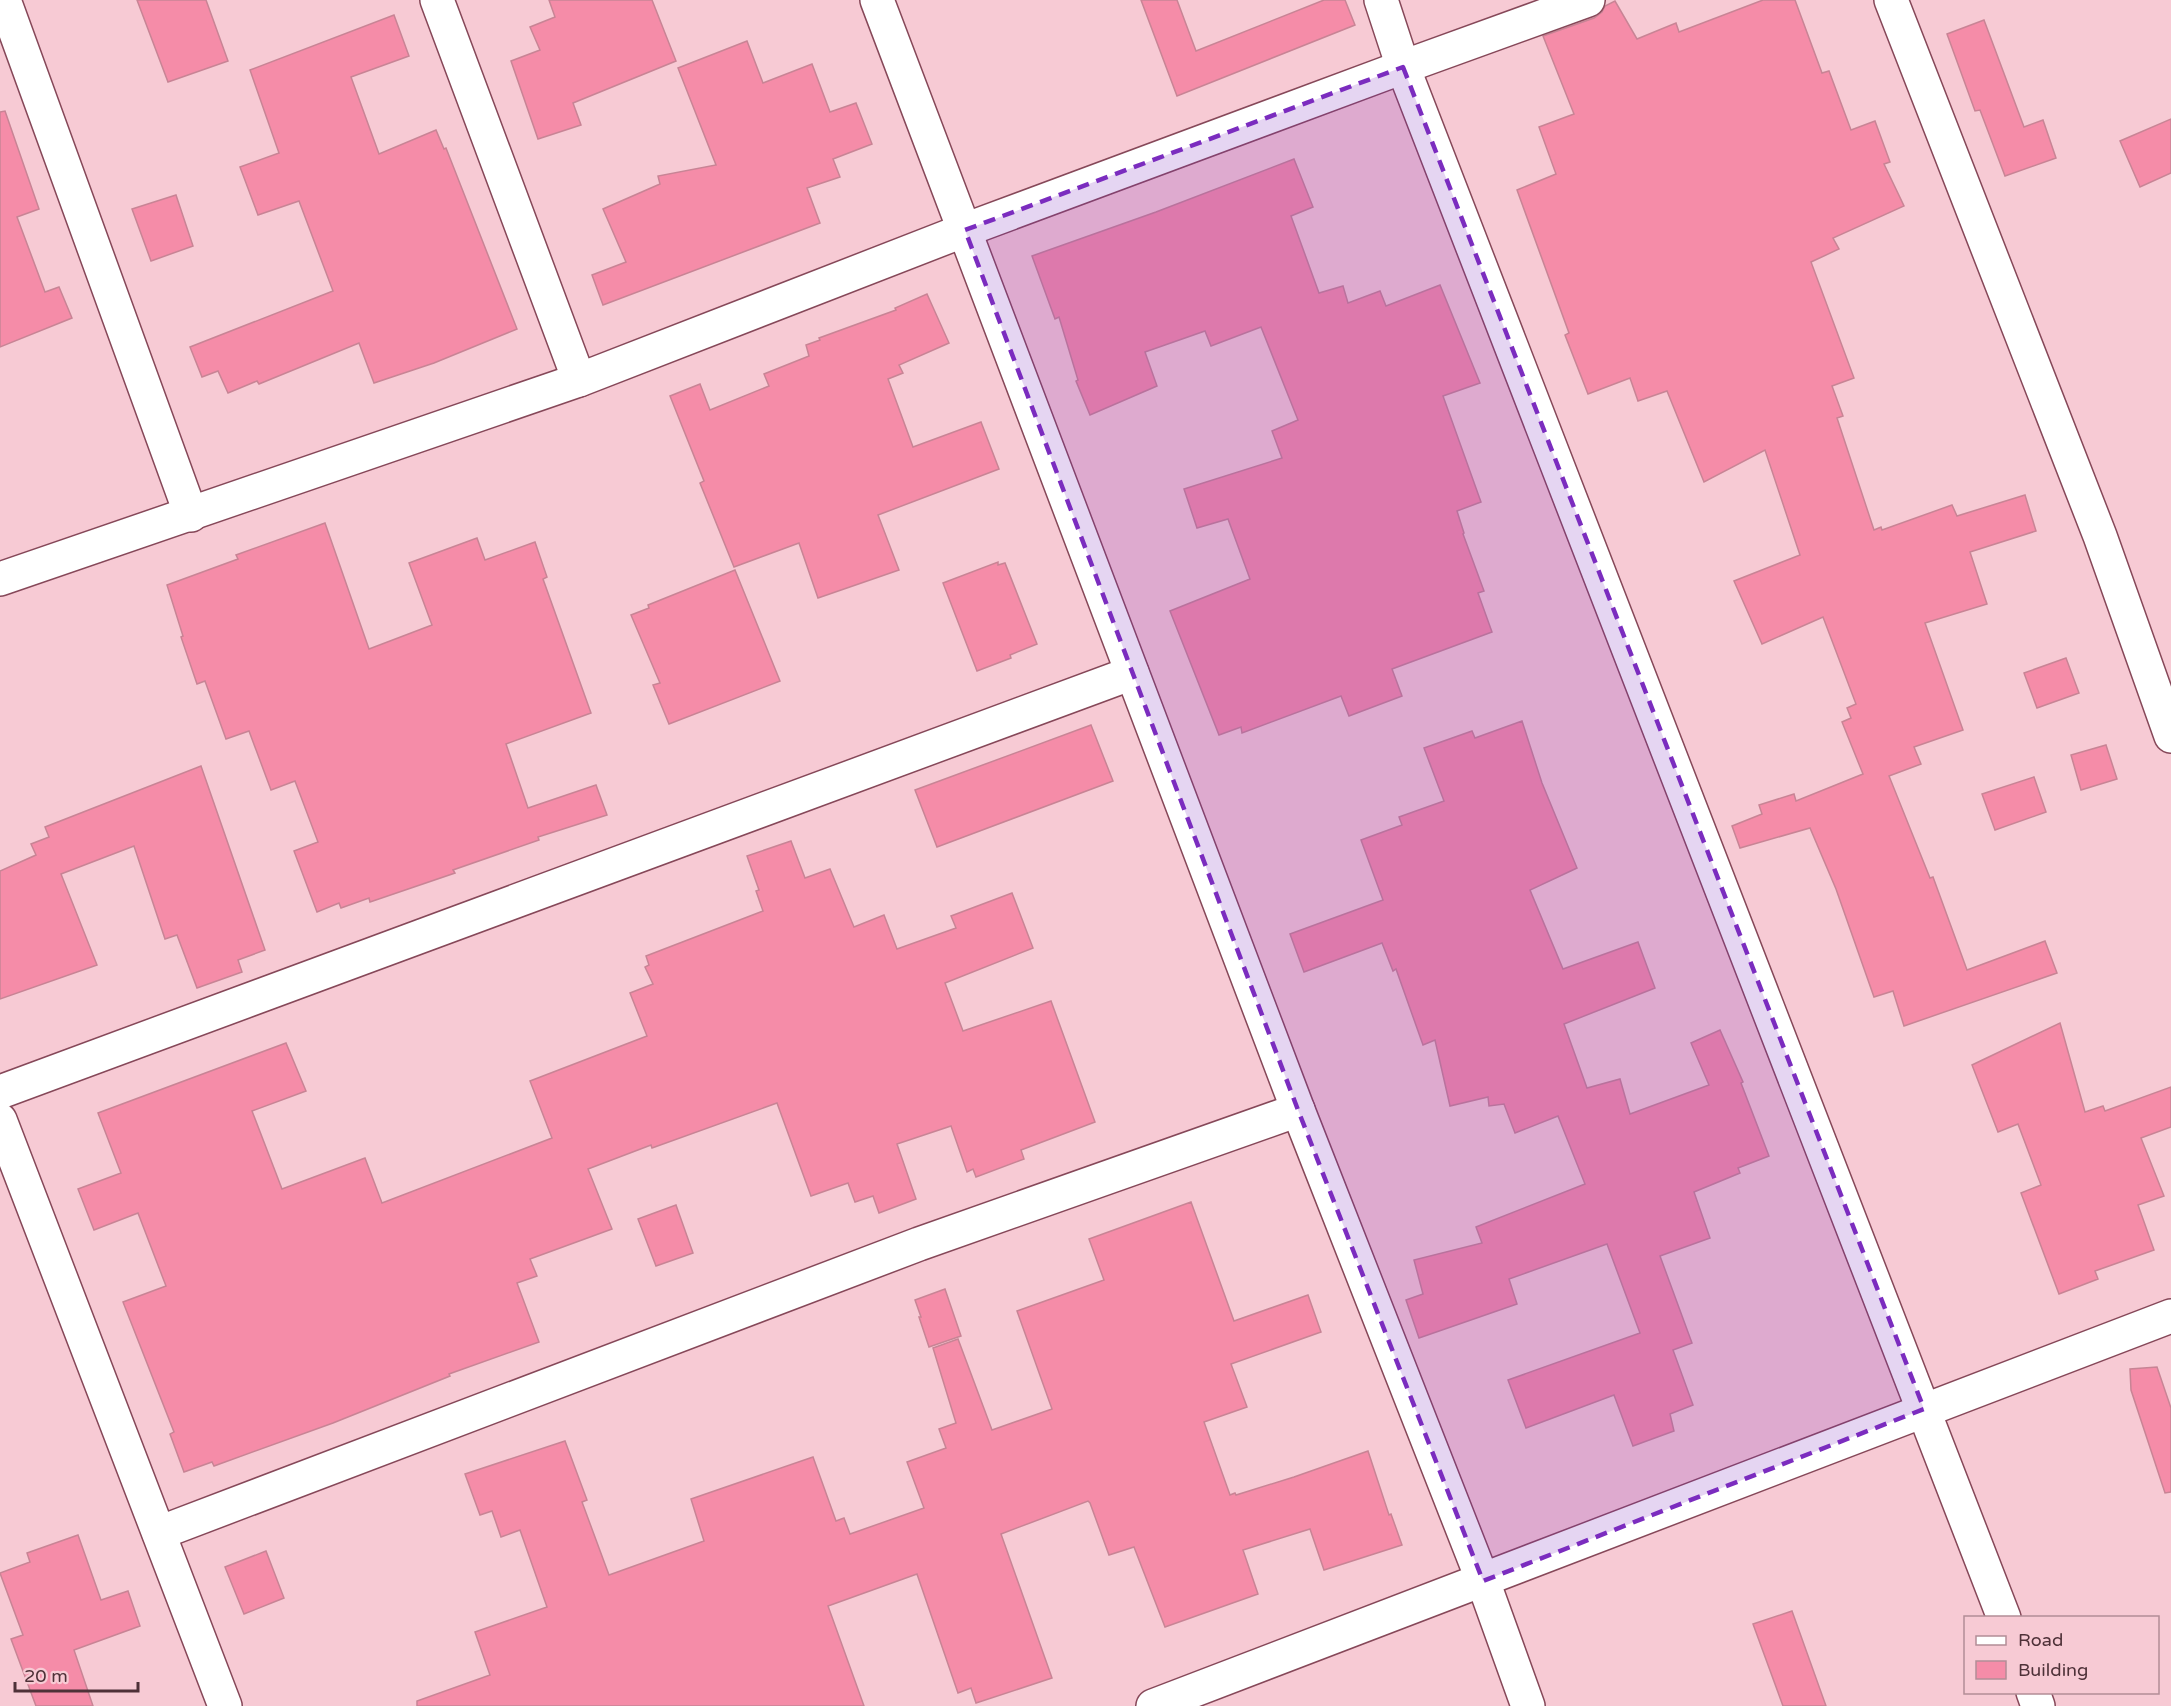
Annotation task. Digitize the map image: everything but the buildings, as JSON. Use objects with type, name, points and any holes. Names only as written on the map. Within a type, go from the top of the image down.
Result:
[{"type":"street","points":[[4,0],[191,515]]},
{"type":"street","points":[[437,0],[579,380]]},
{"type":"street","points":[[878,0],[1298,1110],[1483,1581],[1528,1706]]},
{"type":"street","points":[[1381,0],[1403,67],[2004,1616]]},
{"type":"street","points":[[0,579],[579,380],[966,230],[1588,0]]},
{"type":"street","points":[[1891,0],[2100,536],[2171,736]]},
{"type":"street","points":[[0,1092],[1132,673]]},
{"type":"street","points":[[159,1533],[919,1244],[1298,1110]]},
{"type":"street","points":[[0,1120],[225,1706]]},
{"type":"street","points":[[1154,1706],[2171,1316]]},
{"type":"highlighted area","points":[[1403,67],[1924,1409],[1483,1581],[1298,1110],[965,230]]}]
